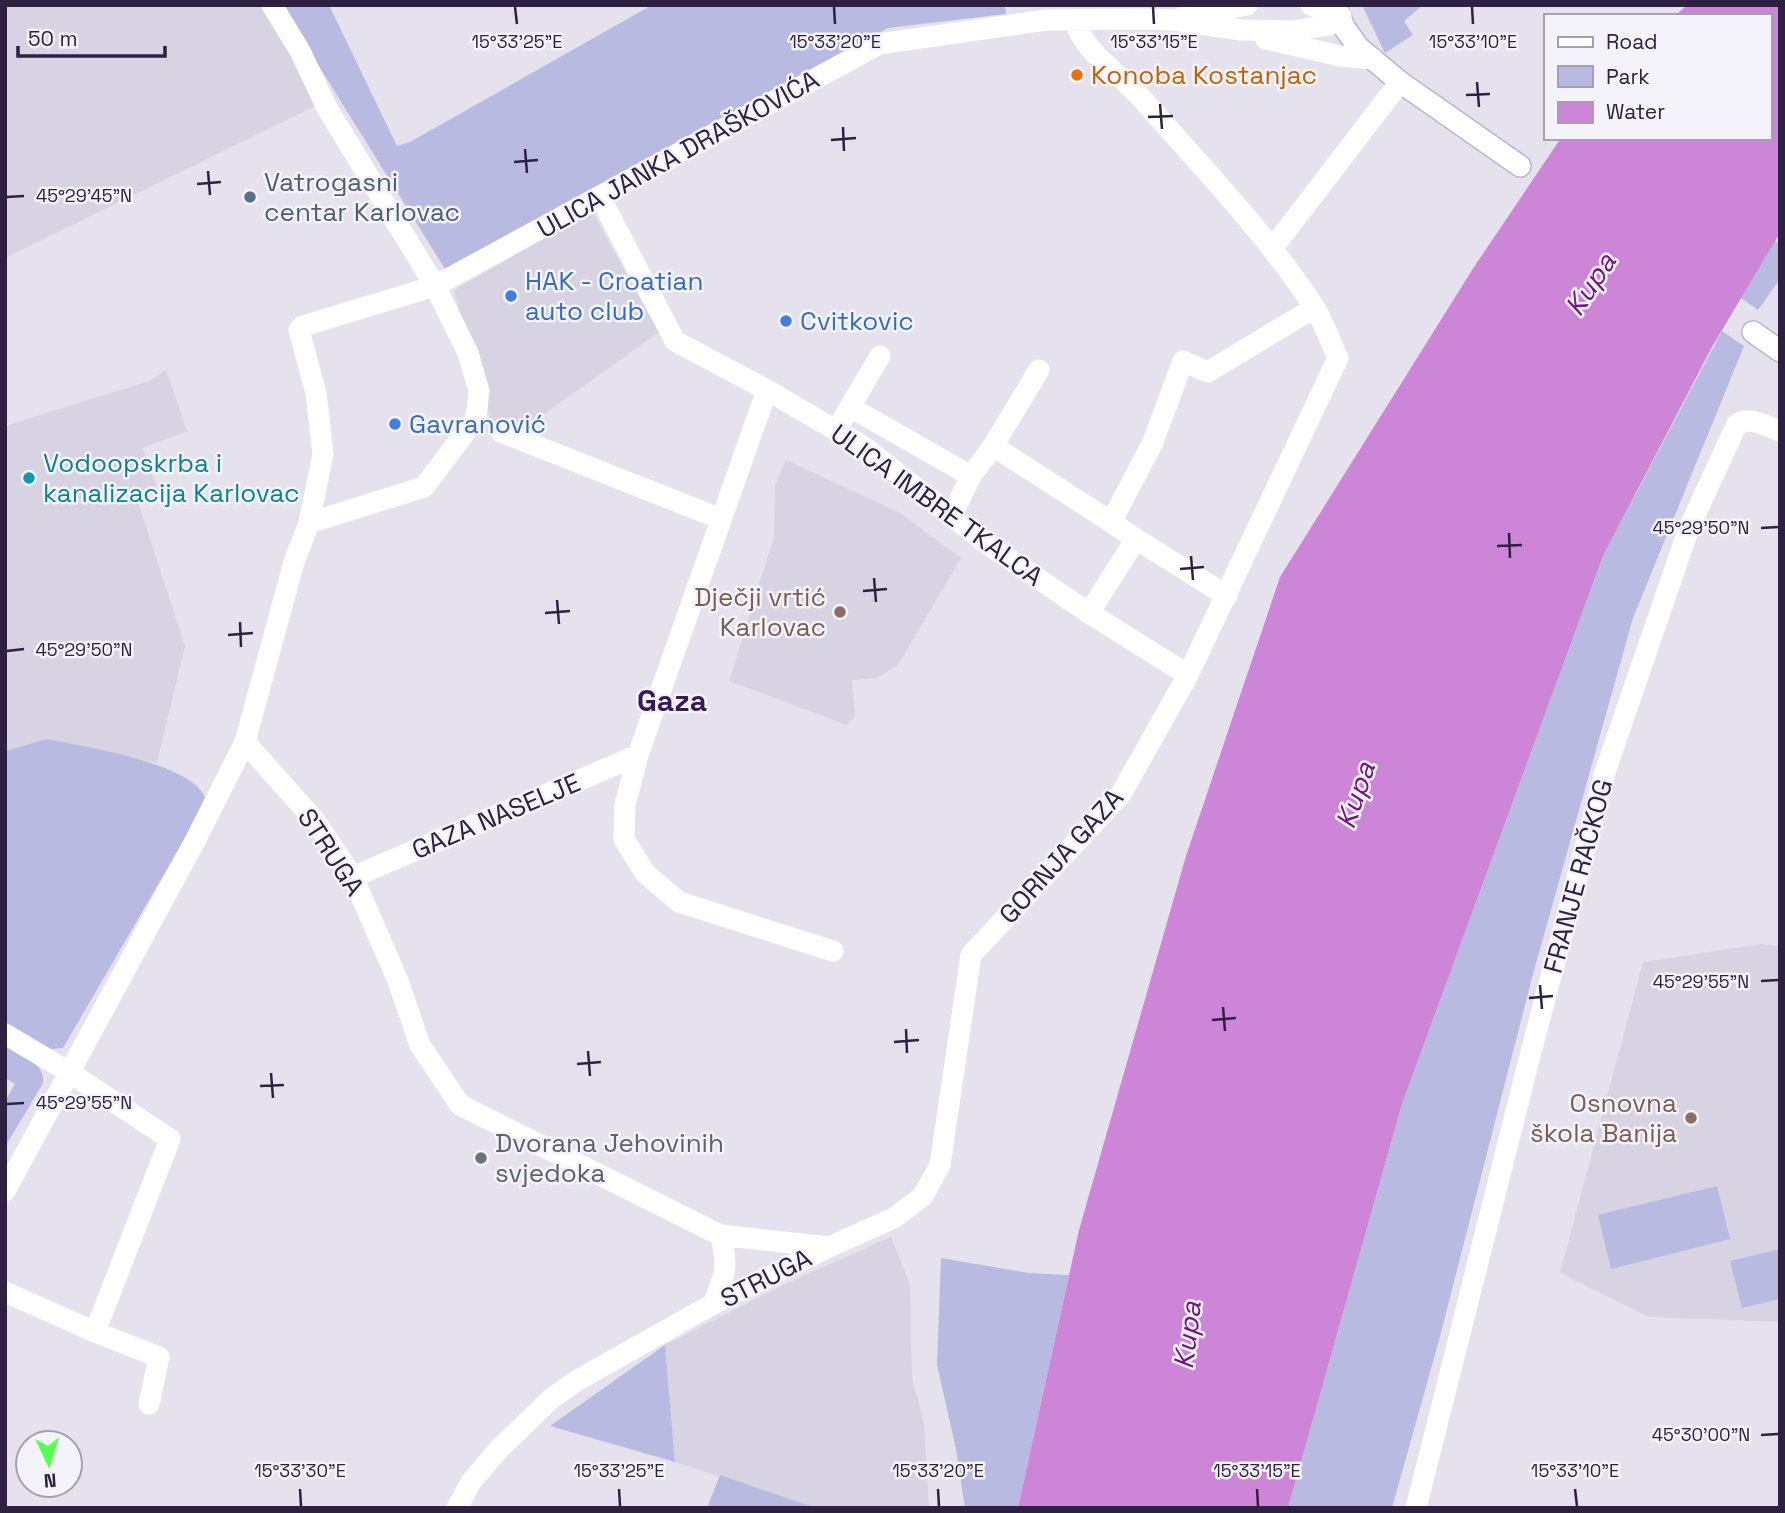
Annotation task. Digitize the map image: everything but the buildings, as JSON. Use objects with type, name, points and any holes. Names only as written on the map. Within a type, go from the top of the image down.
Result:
[{"type":"street","points":[[5,1191],[195,841],[245,742],[294,562],[309,523],[424,487],[476,418],[479,391],[468,353],[435,286],[327,108],[300,51],[272,5]]},
{"type":"street","points":[[1173,20],[1247,5]]},
{"type":"street","points":[[1311,5],[1339,9]]},
{"type":"street","points":[[1173,20],[1241,30],[1292,31],[1329,25],[1339,9]]},
{"type":"street","points":[[1339,9],[1351,38],[1373,59],[1400,82],[1520,166]]},
{"type":"street","name":"ULICA JANKA DRAŠKOVIĆA","points":[[309,523],[323,454],[316,393],[299,330],[303,326],[435,286],[879,44],[1046,13],[1075,20],[1173,20]]},
{"type":"street","points":[[1075,20],[1081,37],[1089,47],[1140,96],[1272,249],[1314,307],[1208,372],[1184,361],[1153,442],[1111,522]]},
{"type":"street","points":[[1241,30],[1296,47],[1373,59]]},
{"type":"street","points":[[1272,249],[1400,82]]},
{"type":"street","name":"ULICA IMBRE TKALCA","points":[[600,197],[674,341],[863,446],[951,517],[1089,613],[1188,675]]},
{"type":"street","name":"GORNJA GAZA","points":[[828,1247],[894,1218],[923,1196],[940,1165],[971,955],[1121,794],[1188,675],[1338,358],[1314,307]]},
{"type":"street","points":[[1753,332],[1777,344]]},
{"type":"street","points":[[836,431],[880,356]]},
{"type":"street","points":[[951,517],[971,476],[993,446],[1039,370]]},
{"type":"street","points":[[766,390],[638,755],[625,804],[624,839],[645,873],[679,902],[833,951]]},
{"type":"street","points":[[850,407],[971,476]]},
{"type":"street","name":"FRANJE RAČKOG","points":[[1416,1508],[1605,772],[1689,528],[1737,424],[1741,420],[1749,420],[1780,431]]},
{"type":"street","points":[[501,432],[721,519]]},
{"type":"street","points":[[993,446],[1227,596]]},
{"type":"street","points":[[1089,613],[1136,539]]},
{"type":"street","name":"STRUGA","points":[[245,742],[316,822],[353,877],[398,981],[421,1045],[460,1105],[720,1235],[828,1247]]},
{"type":"street","name":"GAZA NASELJE","points":[[353,877],[638,755]]},
{"type":"street","points":[[5,1034],[69,1072],[170,1139],[94,1332]]},
{"type":"street","points":[[713,1304],[724,1280],[726,1256],[720,1235]]},
{"type":"street","name":"STRUGA","points":[[457,1508],[471,1482],[492,1457],[552,1398],[578,1380],[713,1304],[828,1247]]},
{"type":"street","points":[[5,1292],[94,1332],[159,1357],[149,1404]]},
{"type":"shaded area","points":[[5,5],[266,5],[317,105],[5,258]]},
{"type":"shaded area","points":[[592,211],[651,318],[661,331],[516,434],[491,420],[454,290]]},
{"type":"shaded area","points":[[166,370],[187,431],[143,448],[157,489],[136,496],[185,646],[157,763],[47,739],[5,751],[5,426],[149,381]]},
{"type":"shaded area","name":"Dječji vrtić Karlovac","points":[[786,460],[900,513],[961,558],[898,665],[877,678],[852,680],[855,716],[847,725],[729,681],[774,537],[775,485]]},
{"type":"shaded area","name":"Osnovna škola Banija","points":[[1762,944],[1780,946],[1780,1322],[1649,1317],[1560,1273],[1643,962]]},
{"type":"shaded area","points":[[891,1237],[910,1285],[912,1377],[924,1423],[929,1508],[816,1508],[675,1462],[665,1345],[785,1284]]},
{"type":"green space","points":[[281,5],[329,5],[397,146],[410,142],[652,5],[1005,5],[1006,14],[888,28],[445,269]]},
{"type":"green space","points":[[1362,5],[1423,5],[1404,21],[1413,35],[1385,53]]},
{"type":"green space","points":[[1775,241],[1780,244],[1780,279],[1758,310],[1741,298]]},
{"type":"green space","points":[[1722,331],[1744,346],[1633,618],[1533,974],[1438,1344],[1392,1508],[1288,1508],[1402,1104],[1603,556]]},
{"type":"green space","points":[[47,739],[111,752],[163,767],[184,777],[199,789],[206,802],[63,1048],[51,1049],[5,1024],[5,751]]},
{"type":"green space","points":[[5,1044],[36,1064],[43,1076],[43,1083],[5,1147],[5,1101],[15,1084],[5,1078]]},
{"type":"green space","points":[[1717,1186],[1730,1239],[1611,1269],[1598,1215]]},
{"type":"green space","points":[[1780,1249],[1780,1299],[1742,1308],[1730,1261]]},
{"type":"green space","points":[[941,1258],[1029,1273],[1069,1275],[1018,1508],[965,1508],[956,1449],[937,1365]]},
{"type":"green space","points":[[665,1345],[675,1462],[550,1426]]},
{"type":"green space","points":[[720,1475],[816,1508],[707,1508]]},
{"type":"water","name":"Kupa","points":[[1687,5],[1780,5],[1780,233],[1712,347],[1603,556],[1402,1104],[1288,1508],[1018,1508],[1079,1230],[1186,856],[1280,577],[1474,267],[1560,140],[1771,140],[1771,14],[1677,14]]},
{"type":"place","name":"Konoba Kostanjac","points":[[1077,75]]},
{"type":"place","name":"Vatrogasni centar Karlovac","points":[[250,197]]},
{"type":"place","name":"HAK - Croatian auto club","points":[[511,296]]},
{"type":"place","name":"Cvitkovic","points":[[786,321]]},
{"type":"place","name":"Gavranović","points":[[395,424]]},
{"type":"place","name":"Vodoopskrba i kanalizacija Karlovac","points":[[29,478]]},
{"type":"place","name":"Dječji vrtić Karlovac","points":[[840,612]]},
{"type":"place","name":"Osnovna škola Banija","points":[[1691,1118]]},
{"type":"place","name":"Dvorana Jehovinih svjedoka","points":[[481,1158]]},
{"type":"district","name":"Gaza","points":[[672,701]]}]
